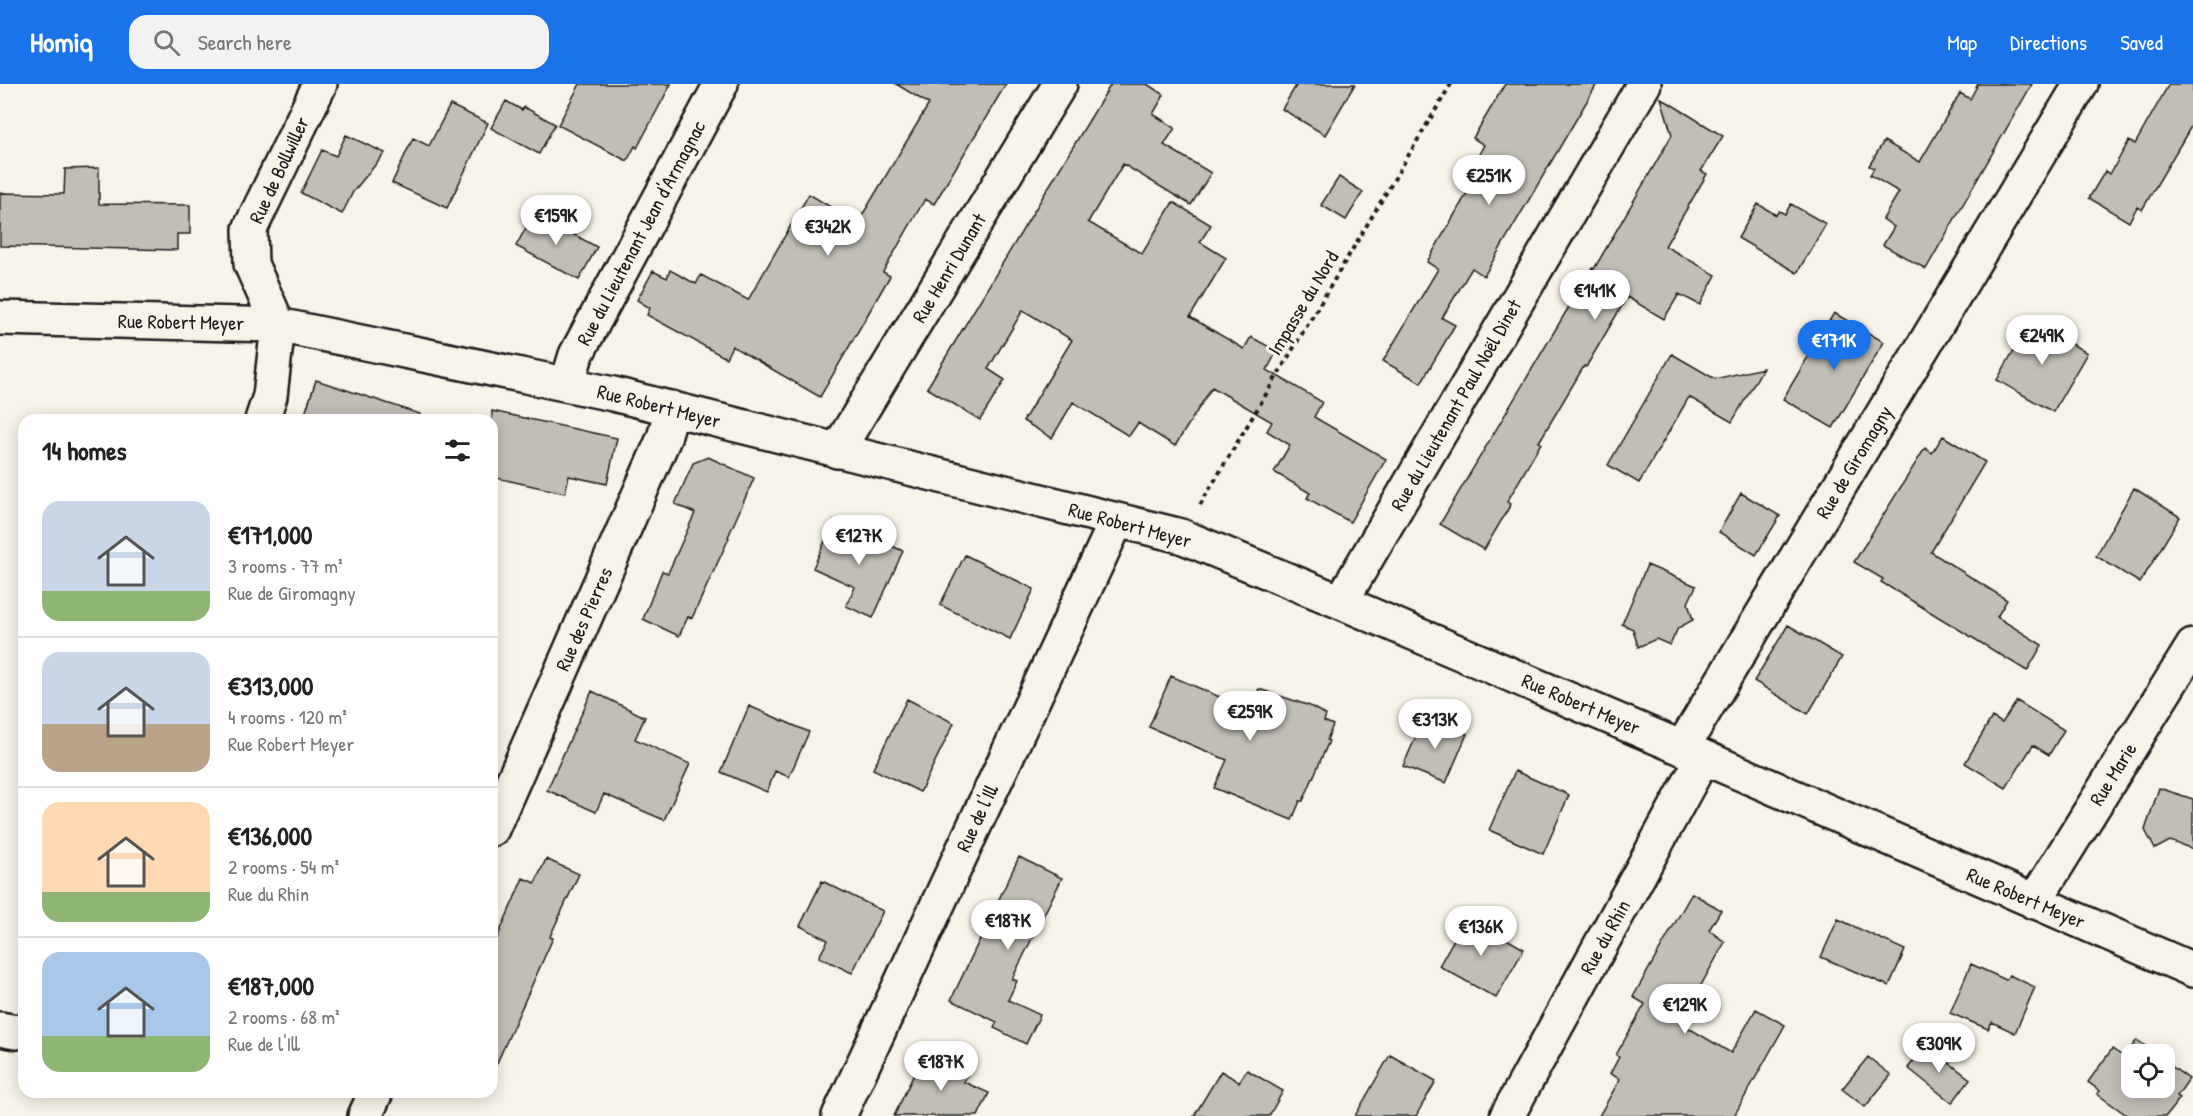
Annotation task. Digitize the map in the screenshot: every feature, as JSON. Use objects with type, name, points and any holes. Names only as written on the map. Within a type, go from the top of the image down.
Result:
[{"type":"street","name":"Rue de Bollwiller","points":[[278,325],[251,264],[250,229],[320,84]]},
{"type":"street","name":"Rue du Lieutenant Jean d'Armagnac","points":[[567,384],[576,354],[721,84]]},
{"type":"street","name":"Rue Henri Dunant","points":[[837,451],[1060,84]]},
{"type":"street","name":"Rue du Lieutenant Paul Noël Dinet","points":[[1341,602],[1644,84]]},
{"type":"street","name":"Rue de Giromagny","points":[[1693,753],[2081,84]]},
{"type":"street","name":"Rue Robert Meyer","points":[[0,318],[278,325],[567,384],[672,408],[1181,536],[1341,602],[2193,970]]},
{"type":"street","points":[[264,414],[270,396],[278,325]]},
{"type":"street","name":"Rue des Pierres","points":[[498,815],[664,438],[672,408]]},
{"type":"street","name":"Rue de l'Ill","points":[[839,1116],[1117,520]]},
{"type":"street","name":"Rue Marie","points":[[2034,902],[2193,646]]},
{"type":"street","name":"Rue du Rhin","points":[[1507,1116],[1693,753]]},
{"type":"street","points":[[0,1029],[18,1032]]},
{"type":"street","points":[[365,1116],[373,1098]]},
{"type":"path","name":"Impasse du Nord","points":[[1181,536],[1451,84]]},
{"type":"building","points":[[580,84],[671,84],[637,148],[635,146],[627,161],[558,125]]},
{"type":"building","points":[[896,84],[1006,84],[934,204],[925,199],[883,272],[890,276],[820,397],[732,346],[726,358],[647,315],[650,308],[637,300],[653,271],[667,278],[670,270],[696,284],[701,275],[748,300],[809,194],[847,217],[849,212],[860,219],[929,104]]},
{"type":"building","points":[[1111,84],[1147,84],[1164,95],[1153,114],[1175,128],[1164,145],[1211,173],[1191,205],[1123,164],[1088,222],[1142,254],[1173,202],[1211,225],[1200,242],[1226,258],[1190,317],[1244,349],[1251,337],[1277,351],[1267,370],[1322,402],[1314,417],[1386,459],[1350,522],[1307,498],[1310,493],[1274,472],[1290,445],[1267,431],[1272,422],[1212,387],[1175,446],[1138,423],[1129,436],[1073,402],[1052,438],[1023,421],[1072,340],[1023,310],[988,369],[1005,380],[980,420],[927,388]]},
{"type":"building","points":[[1297,84],[1355,84],[1325,135],[1282,109]]},
{"type":"building","points":[[1505,84],[1597,84],[1484,276],[1472,268],[1442,318],[1455,325],[1421,383],[1383,361],[1438,269],[1427,262],[1473,183],[1466,178],[1484,145],[1473,138]]},
{"type":"building","points":[[1978,84],[2032,84],[1926,269],[1883,245],[1894,227],[1883,219],[1899,192],[1870,175],[1874,168],[1869,166],[1884,141],[1920,162],[1960,93],[1970,99]]},
{"type":"building","points":[[2169,84],[2193,84],[2193,123],[2142,210],[2137,207],[2129,222],[2089,198],[2105,171],[2110,174],[2129,141],[2135,144]]},
{"type":"building","points":[[1661,98],[1723,136],[1701,171],[1707,174],[1665,246],[1716,275],[1700,305],[1679,294],[1664,319],[1627,297],[1539,442],[1541,443],[1507,502],[1511,504],[1484,550],[1440,524],[1672,135]]},
{"type":"building","points":[[506,101],[522,110],[524,107],[555,124],[539,154],[491,128]]},
{"type":"building","points":[[450,105],[488,123],[447,208],[392,183],[413,138],[429,146]]},
{"type":"building","points":[[346,135],[385,153],[353,192],[342,214],[301,193],[322,150],[336,156]]},
{"type":"building","points":[[99,168],[99,204],[190,205],[190,234],[177,234],[177,250],[0,246],[0,193],[64,194],[65,169]]},
{"type":"building","points":[[1339,177],[1363,192],[1346,220],[1321,205]]},
{"type":"building","points":[[1758,204],[1776,215],[1779,211],[1785,214],[1791,204],[1826,224],[1797,273],[1738,238]]},
{"type":"building","points":[[534,213],[597,247],[579,280],[516,246]]},
{"type":"building","points":[[1834,313],[1884,342],[1833,428],[1783,399]]},
{"type":"building","points":[[2031,320],[2087,353],[2053,412],[1997,380]]},
{"type":"building","points":[[1672,354],[1715,379],[1763,368],[1732,422],[1689,397],[1639,483],[1608,465]]},
{"type":"building","points":[[316,380],[420,414],[305,414]]},
{"type":"building","points":[[492,411],[617,438],[607,484],[569,476],[565,493],[498,478],[498,414],[492,414]]},
{"type":"building","points":[[1943,436],[1985,462],[1931,552],[2007,600],[1997,617],[2042,645],[2027,671],[1881,582],[1883,579],[1854,562],[1925,448],[1932,453]]},
{"type":"building","points":[[708,457],[754,478],[692,618],[688,617],[679,636],[643,619],[662,571],[668,573],[695,513],[675,504],[693,463]]},
{"type":"building","points":[[2134,488],[2180,517],[2140,583],[2096,556]]},
{"type":"building","points":[[1741,493],[1780,516],[1756,555],[1719,532]]},
{"type":"building","points":[[834,521],[903,551],[873,618],[846,606],[855,587],[813,568]]},
{"type":"building","points":[[965,555],[1034,589],[1010,639],[940,605]]},
{"type":"building","points":[[1647,565],[1696,586],[1688,603],[1693,620],[1678,628],[1670,645],[1656,639],[1638,647],[1633,629],[1622,624]]},
{"type":"building","points":[[1788,625],[1842,657],[1808,714],[1754,681]]},
{"type":"building","points":[[1171,676],[1250,710],[1259,689],[1310,706],[1326,715],[1324,721],[1333,725],[1327,740],[1329,741],[1303,801],[1300,801],[1292,820],[1214,788],[1227,760],[1149,727]]},
{"type":"building","points":[[592,691],[645,717],[635,739],[690,764],[664,820],[604,794],[596,812],[547,790]]},
{"type":"building","points":[[907,699],[954,723],[920,792],[873,769]]},
{"type":"building","points":[[2017,701],[2064,730],[2049,755],[2033,745],[2006,788],[1965,763],[1992,717],[2002,723]]},
{"type":"building","points":[[749,706],[809,732],[789,777],[775,771],[767,792],[721,772]]},
{"type":"building","points":[[1425,716],[1467,734],[1446,783],[1403,766]]},
{"type":"building","points":[[1515,771],[1569,795],[1543,854],[1489,830]]},
{"type":"building","points":[[2159,788],[2193,799],[2193,849],[2170,841],[2155,849],[2145,830]]},
{"type":"building","points":[[1019,857],[1062,878],[1012,979],[1017,981],[1008,1000],[1040,1015],[1026,1044],[994,1028],[997,1022],[951,1000]]},
{"type":"building","points":[[546,859],[579,874],[498,1061],[498,936],[523,878],[535,883]]},
{"type":"building","points":[[822,881],[883,911],[852,973],[819,957],[828,940],[800,926]]},
{"type":"building","points":[[1692,893],[1721,910],[1709,930],[1725,942],[1680,1023],[1731,1053],[1756,1009],[1785,1025],[1734,1116],[1599,1116],[1620,1079],[1610,1074],[1619,1057],[1616,1055],[1645,1004],[1633,997]]},
{"type":"building","points":[[1467,916],[1524,949],[1496,998],[1439,966]]},
{"type":"building","points":[[1838,919],[1905,950],[1889,986],[1821,957]]},
{"type":"building","points":[[1971,964],[2006,980],[2009,975],[2035,987],[2015,1033],[1992,1022],[1988,1029],[1950,1013]]},
{"type":"building","points":[[1926,1045],[1970,1079],[1952,1103],[1908,1068]]},
{"type":"building","points":[[2112,1049],[2121,1055],[2121,1098],[2175,1098],[2175,1069],[2189,1079],[2177,1096],[2180,1098],[2166,1116],[2128,1116],[2097,1094],[2100,1091],[2088,1082]]},
{"type":"building","points":[[932,1054],[969,1071],[964,1082],[989,1093],[978,1116],[894,1116],[916,1070],[923,1073]]},
{"type":"building","points":[[1390,1055],[1436,1081],[1416,1116],[1355,1116]]},
{"type":"building","points":[[1868,1057],[1891,1075],[1865,1107],[1842,1089]]},
{"type":"building","points":[[1247,1070],[1283,1091],[1269,1116],[1194,1116],[1221,1071],[1239,1082]]}]
